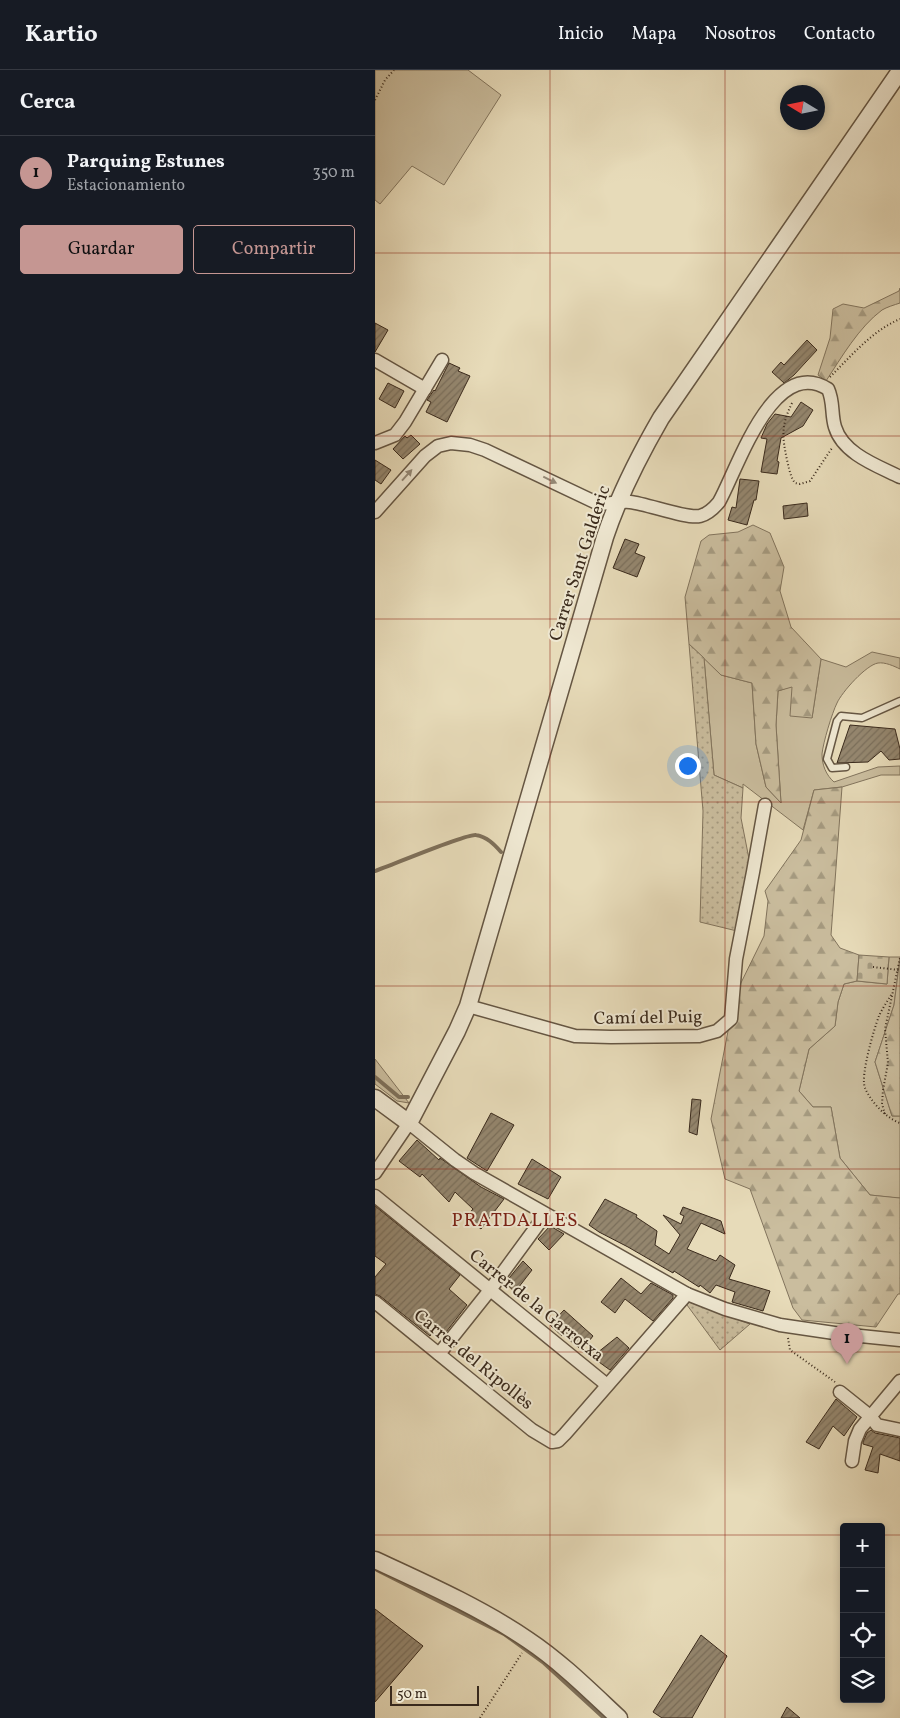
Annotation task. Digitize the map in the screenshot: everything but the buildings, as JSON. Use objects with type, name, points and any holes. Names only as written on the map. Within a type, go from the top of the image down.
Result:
[{"type":"street","name":"Carrer Sant Galderic","points":[[409,1123],[468,1006],[589,589],[644,446],[661,418],[900,71]]},
{"type":"street","points":[[375,360],[425,389]]},
{"type":"street","points":[[375,443],[395,435],[442,360]]},
{"type":"street","points":[[375,512],[425,456],[439,446],[459,443],[471,445],[493,454],[599,504],[622,503],[700,516],[713,509],[725,491],[768,408],[785,390],[801,382],[813,382],[827,389],[833,401],[834,420],[839,436],[851,450],[900,477]]},
{"type":"street","name":"Camí del Puig","points":[[468,1006],[575,1036],[699,1036],[717,1031],[731,1019],[736,958],[765,805]]},
{"type":"street","points":[[375,1098],[461,1165],[687,1294],[725,1309],[785,1326],[900,1340]]},
{"type":"street","points":[[375,1174],[409,1123]]},
{"type":"street","name":"Carrer de la Garrotxa","points":[[375,1196],[607,1385]]},
{"type":"street","points":[[439,1354],[490,1290],[545,1214]]},
{"type":"street","points":[[607,1385],[687,1294]]},
{"type":"street","name":"Carrer del Ripollès","points":[[375,1302],[532,1430],[552,1442],[565,1434],[607,1385]]},
{"type":"street","points":[[852,1461],[855,1441],[860,1428],[900,1381]]},
{"type":"street","points":[[840,1392],[870,1416],[877,1425],[900,1430]]},
{"type":"street","points":[[375,1560],[474,1609],[529,1641],[566,1669],[619,1718]]},
{"type":"lane","points":[[846,767],[832,768],[827,760],[837,721],[841,716],[862,718],[900,701]]},
{"type":"path","points":[[375,100],[385,80],[394,70]]},
{"type":"path","points":[[822,385],[848,357],[877,332],[900,319]]},
{"type":"path","points":[[801,382],[788,412],[782,434],[789,471],[795,482],[800,484],[810,481],[839,436]]},
{"type":"path","points":[[885,1114],[882,1104],[888,1062],[885,1029],[899,970],[900,958]]},
{"type":"path","points":[[873,968],[899,970]]},
{"type":"path","points":[[893,994],[880,1014],[863,1075],[865,1087],[885,1114],[892,1120],[900,1123]]},
{"type":"path","points":[[785,1326],[790,1350],[839,1384],[840,1392]]},
{"type":"path","points":[[480,1718],[529,1641]]},
{"type":"green space","points":[[375,70],[468,70],[501,95],[444,185],[412,166],[380,204],[375,200]]},
{"type":"green space","points":[[900,288],[900,303],[882,310],[866,325],[851,343],[826,381],[818,375],[830,338],[833,309],[843,304],[864,308],[899,291]]},
{"type":"green space","points":[[753,525],[770,533],[784,567],[780,591],[791,627],[821,659],[812,718],[790,716],[792,687],[778,691],[776,725],[781,803],[766,787],[756,744],[752,683],[721,675],[689,644],[685,597],[701,541],[709,535],[738,532]]},
{"type":"green space","points":[[689,644],[704,658],[714,775],[743,788],[741,818],[750,864],[737,931],[700,922],[703,811]]},
{"type":"green space","points":[[872,652],[900,658],[900,669],[878,663],[867,669],[849,686],[837,703],[833,714],[823,749],[823,762],[825,770],[834,782],[878,767],[900,766],[900,775],[881,775],[842,787],[814,790],[803,830],[743,784],[743,788],[714,775],[704,658],[721,675],[752,683],[756,744],[766,787],[781,803],[776,725],[778,691],[793,686],[812,718],[821,659],[846,667]]},
{"type":"green space","points":[[842,787],[831,935],[840,948],[859,955],[857,981],[844,984],[838,1002],[835,1026],[809,1049],[799,1091],[813,1107],[831,1107],[840,1158],[870,1195],[900,1198],[900,1294],[898,1294],[876,1327],[802,1320],[793,1308],[750,1189],[725,1179],[711,1119],[735,995],[764,936],[768,901],[765,891],[801,840],[814,790]]},
{"type":"green space","points":[[859,955],[889,957],[887,984],[857,981]]},
{"type":"green space","points":[[889,957],[900,957],[894,1005],[875,1062],[892,1116],[900,1116],[900,1198],[870,1195],[840,1158],[831,1107],[813,1107],[799,1091],[809,1049],[835,1026],[838,1002],[844,984],[857,981],[887,984]]},
{"type":"green space","points":[[900,958],[900,1116],[892,1116],[875,1062],[894,1005]]},
{"type":"green space","points":[[375,1059],[409,1103],[397,1101],[375,1084]]},
{"type":"green space","points":[[689,1302],[750,1324],[720,1350],[687,1305]]},
{"type":"waterway","points":[[375,871],[444,844],[476,835],[487,839],[501,852]]},
{"type":"waterway","points":[[375,1077],[399,1097],[408,1097]]},
{"type":"waterway","points":[[377,1570],[504,1634],[544,1663],[604,1718]]},
{"type":"place","name":"Parquing Estunes","points":[[847,1364]]},
{"type":"district","name":"PRATDALLES","points":[[515,1219]]}]
